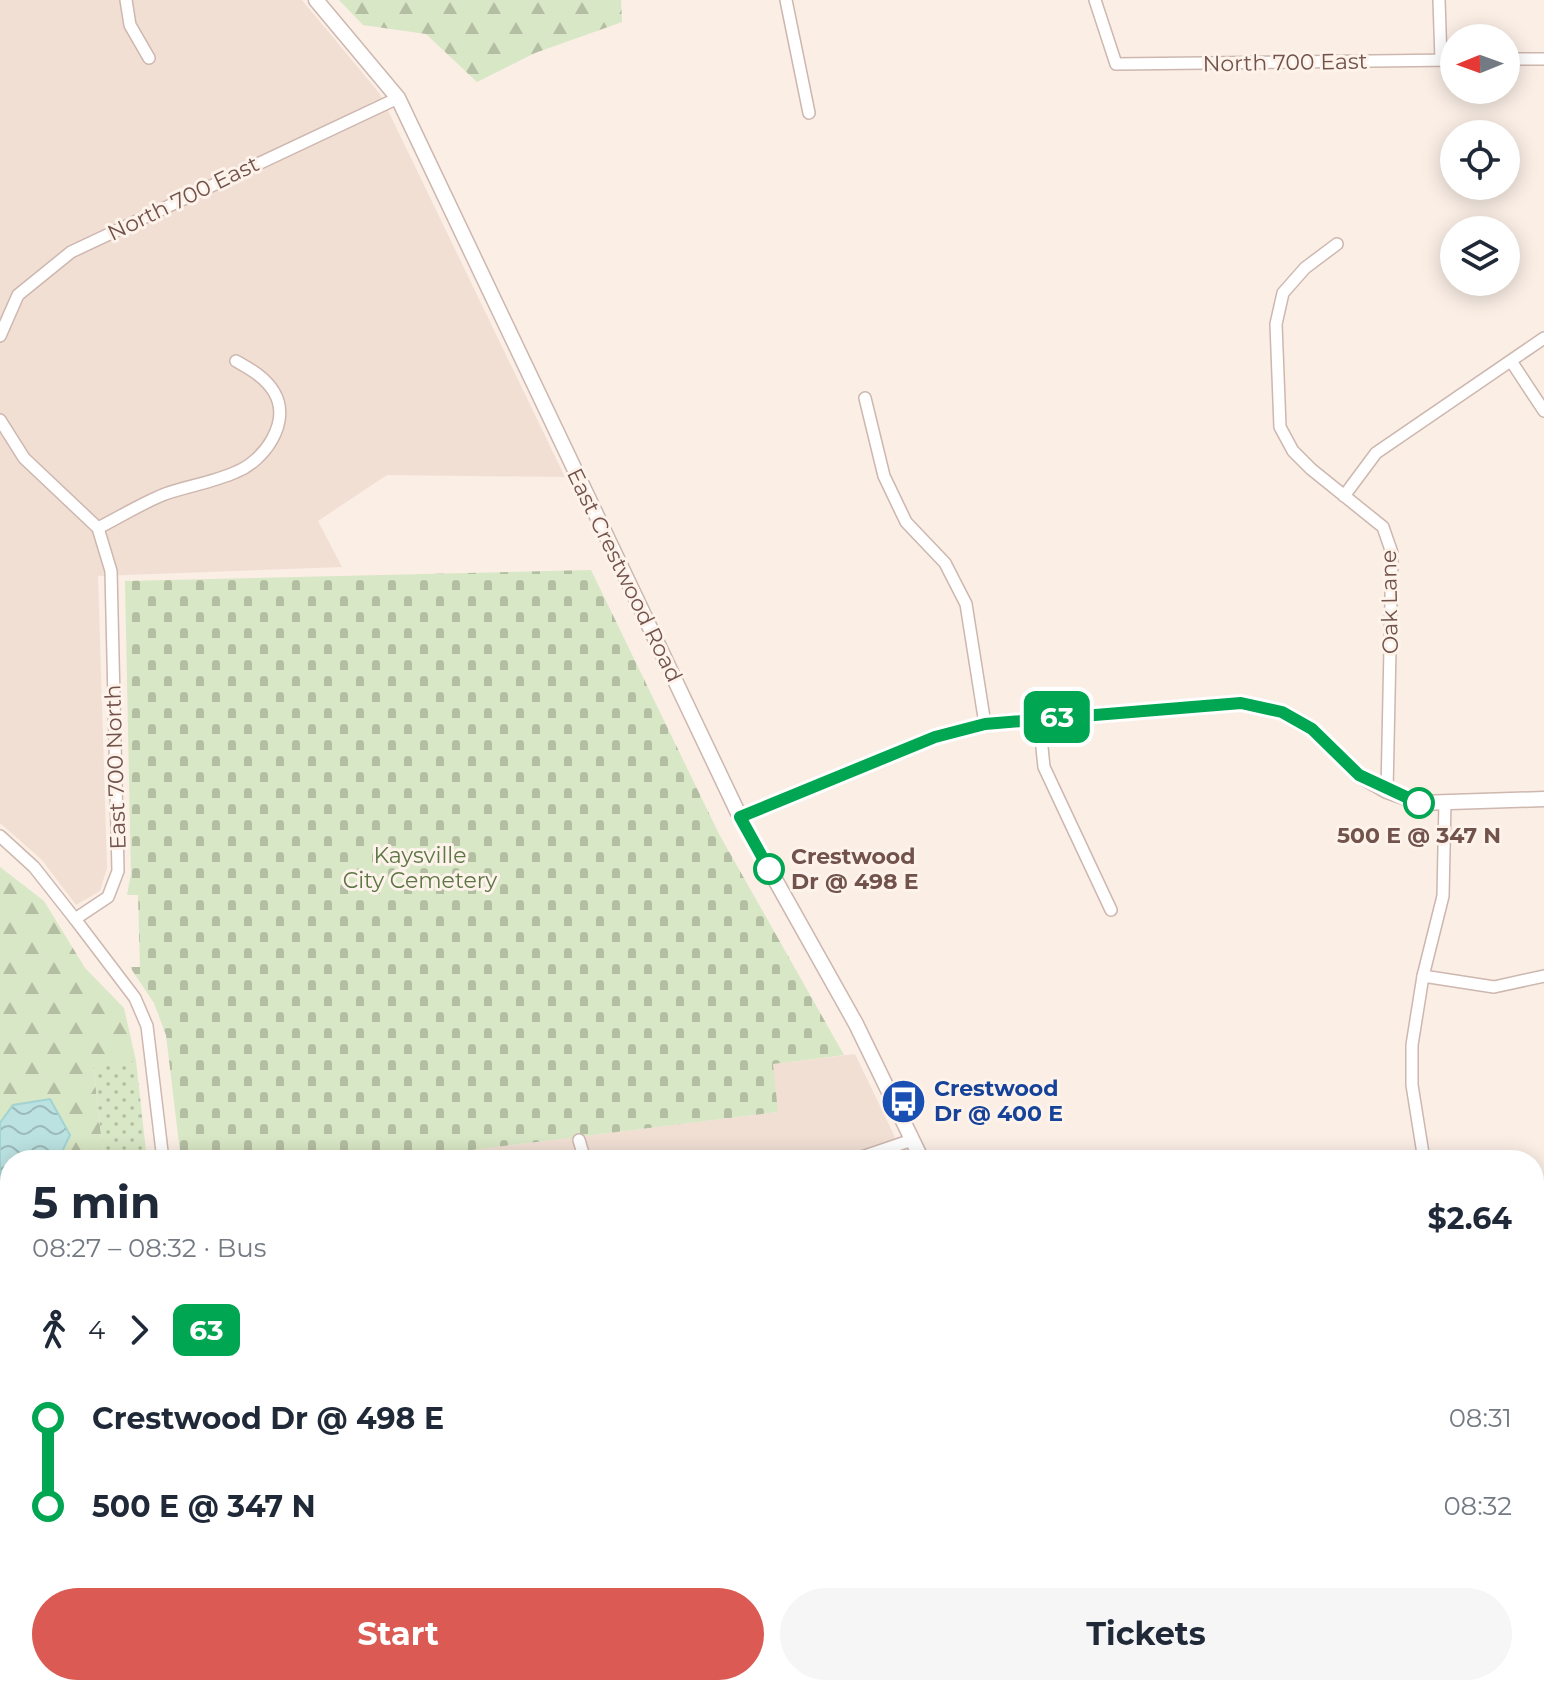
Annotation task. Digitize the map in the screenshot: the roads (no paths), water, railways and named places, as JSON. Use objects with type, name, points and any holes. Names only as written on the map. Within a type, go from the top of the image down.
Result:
[{"type":"street","points":[[126,0],[130,25],[149,58]]},
{"type":"street","name":"East Crestwood Road","points":[[316,0],[398,98],[740,817],[856,1024],[917,1150]]},
{"type":"street","points":[[786,0],[809,113]]},
{"type":"street","name":"North 700 East","points":[[1095,0],[1116,64],[1440,60]]},
{"type":"street","points":[[1439,0],[1440,30]]},
{"type":"street","points":[[1520,59],[1544,59]]},
{"type":"street","name":"North 700 East","points":[[0,336],[18,295],[71,252],[398,98]]},
{"type":"street","name":"Oak Lane","points":[[1337,244],[1305,268],[1283,293],[1276,324],[1280,427],[1293,451],[1383,527],[1392,553],[1387,791]]},
{"type":"street","points":[[1344,496],[1376,453],[1544,338]]},
{"type":"street","points":[[98,528],[163,495],[237,472],[265,451],[272,442],[279,418],[276,394],[259,374],[236,361]]},
{"type":"street","points":[[1511,361],[1544,411]]},
{"type":"street","points":[[865,398],[884,476],[906,522],[945,563],[966,604],[985,724]]},
{"type":"street","name":"East 700 North","points":[[0,420],[24,458],[98,528],[111,571],[118,871],[108,897],[75,919]]},
{"type":"street","points":[[740,817],[935,737],[985,724],[1241,703],[1282,712],[1312,729],[1359,775],[1387,791],[1420,803],[1544,799]]},
{"type":"street","points":[[1039,718],[1044,767],[1111,910]]},
{"type":"street","points":[[1422,1150],[1412,1085],[1412,1045],[1423,976],[1443,896],[1445,802]]},
{"type":"street","points":[[0,836],[34,867],[135,998],[147,1026],[162,1150]]},
{"type":"street","points":[[1423,976],[1494,987],[1544,976]]},
{"type":"street","points":[[579,1140],[582,1150]]},
{"type":"street","points":[[882,1150],[912,1140]]},
{"type":"water","points":[[50,1099],[70,1135],[63,1150],[0,1150],[0,1123],[13,1105]]},
{"type":"place","name":"500 E @ 347 N","points":[[1419,803]]},
{"type":"place","name":"Crestwood Dr @ 498 E","points":[[769,869]]},
{"type":"place","name":"Crestwood Dr @ 400 E","points":[[903,1101]]},
{"type":"park label","name":"Kaysville City Cemetery","points":[[420,868]]}]
